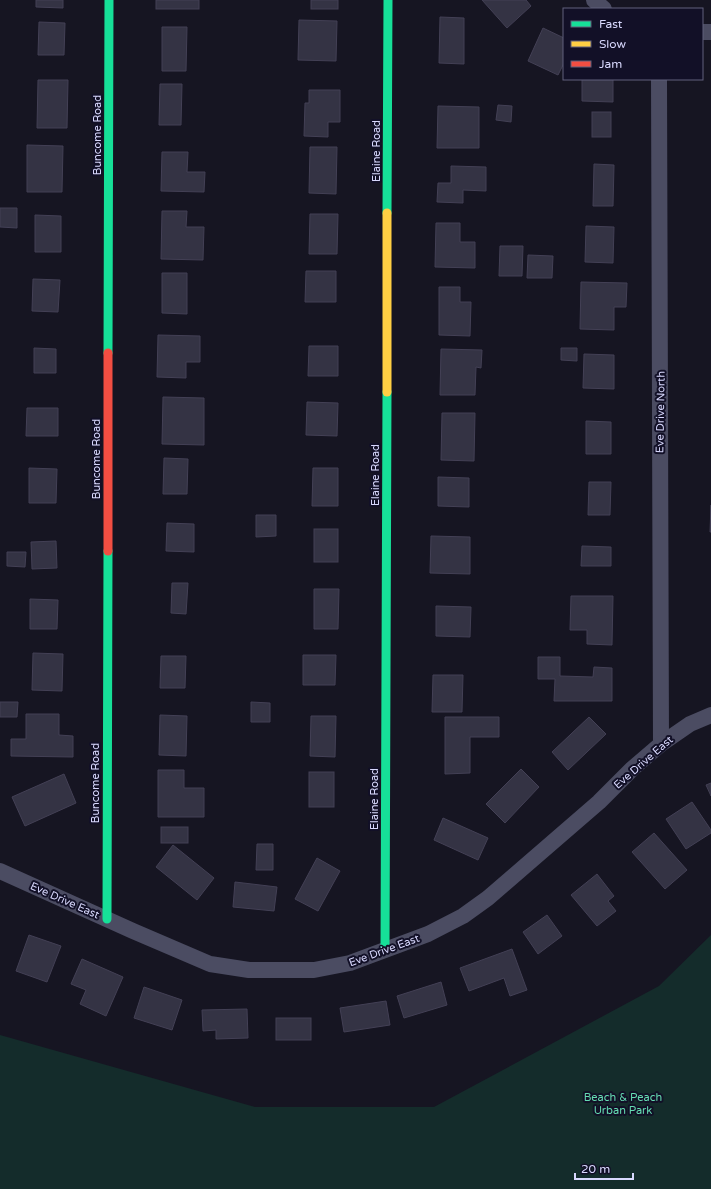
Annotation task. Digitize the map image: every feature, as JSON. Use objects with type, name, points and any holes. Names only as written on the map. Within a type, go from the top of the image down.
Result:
[{"type":"street","name":"Buncome Road","points":[[107,919],[109,0]]},
{"type":"street","name":"Elaine Road","points":[[385,949],[388,0]]},
{"type":"street","points":[[594,0],[603,8]]},
{"type":"street","name":"Eve Drive North","points":[[659,80],[661,744]]},
{"type":"street","name":"Eve Drive East","points":[[0,871],[210,964],[249,970],[314,970],[350,963],[428,934],[463,916],[488,898],[599,802],[633,768],[661,744],[690,724],[711,715]]},
{"type":"green space","name":"Beach & Peach Urban Park","points":[[711,935],[711,1189],[0,1189],[0,1035],[255,1107],[434,1107],[659,986]]},
{"type":"building","points":[[36,0],[63,0],[63,8],[36,7]]},
{"type":"building","points":[[156,0],[199,0],[199,9],[156,9]]},
{"type":"building","points":[[311,0],[338,0],[338,9],[311,9]]},
{"type":"building","points":[[482,0],[526,0],[531,6],[507,28]]},
{"type":"building","points":[[440,17],[464,18],[464,64],[439,63]]},
{"type":"building","points":[[299,20],[337,21],[336,61],[298,60]]},
{"type":"building","points":[[39,22],[65,23],[64,55],[38,55]]},
{"type":"building","points":[[162,27],[187,27],[186,71],[162,71]]},
{"type":"building","points":[[543,28],[563,38],[563,65],[558,75],[528,61]]},
{"type":"building","points":[[38,80],[68,80],[67,128],[37,128]]},
{"type":"building","points":[[582,80],[613,80],[613,102],[582,101]]},
{"type":"building","points":[[160,84],[182,84],[181,125],[159,125]]},
{"type":"building","points":[[309,90],[340,90],[340,122],[328,122],[328,137],[304,136],[305,103],[309,103]]},
{"type":"building","points":[[498,105],[512,106],[511,122],[496,120]]},
{"type":"building","points":[[438,106],[479,107],[479,148],[437,148]]},
{"type":"building","points":[[592,112],[611,112],[611,137],[592,137]]},
{"type":"building","points":[[27,145],[63,146],[62,192],[27,192]]},
{"type":"building","points":[[310,147],[337,147],[336,194],[309,193]]},
{"type":"building","points":[[162,152],[188,152],[187,172],[205,172],[204,192],[161,191]]},
{"type":"building","points":[[594,164],[614,165],[613,206],[593,206]]},
{"type":"building","points":[[451,166],[486,167],[486,191],[463,190],[463,203],[437,202],[438,183],[451,183]]},
{"type":"building","points":[[0,208],[17,208],[17,228],[0,227]]},
{"type":"building","points":[[162,211],[187,211],[186,227],[204,227],[203,260],[161,259]]},
{"type":"building","points":[[310,214],[338,214],[337,254],[309,254]]},
{"type":"building","points":[[35,215],[61,216],[61,252],[35,252]]},
{"type":"building","points":[[436,223],[460,223],[460,242],[475,242],[475,268],[435,267]]},
{"type":"building","points":[[586,226],[614,227],[613,263],[585,262]]},
{"type":"building","points":[[500,246],[523,246],[522,276],[499,276]]},
{"type":"building","points":[[528,255],[553,256],[552,278],[527,278]]},
{"type":"building","points":[[306,271],[336,271],[336,302],[305,302]]},
{"type":"building","points":[[162,273],[187,273],[187,314],[162,313]]},
{"type":"building","points":[[33,279],[60,280],[58,312],[32,311]]},
{"type":"building","points":[[581,282],[627,283],[626,307],[614,307],[614,330],[580,329]]},
{"type":"building","points":[[439,287],[460,287],[460,302],[471,302],[470,336],[439,335]]},
{"type":"building","points":[[158,335],[200,336],[200,362],[186,362],[186,378],[157,377]]},
{"type":"building","points":[[309,346],[338,346],[338,376],[308,376]]},
{"type":"building","points":[[34,348],[56,349],[56,373],[34,373]]},
{"type":"building","points":[[561,348],[577,348],[577,361],[561,360]]},
{"type":"building","points":[[441,349],[482,350],[481,368],[476,367],[475,395],[440,395]]},
{"type":"building","points":[[584,354],[614,355],[614,389],[583,388]]},
{"type":"building","points":[[163,397],[204,398],[204,445],[162,444]]},
{"type":"building","points":[[307,402],[338,403],[337,436],[306,435]]},
{"type":"building","points":[[27,408],[58,408],[58,436],[26,436]]},
{"type":"building","points":[[442,413],[475,413],[474,461],[441,460]]},
{"type":"building","points":[[586,421],[611,422],[611,454],[586,454]]},
{"type":"building","points":[[164,458],[188,459],[187,494],[163,494]]},
{"type":"building","points":[[29,468],[57,469],[56,503],[29,503]]},
{"type":"building","points":[[313,468],[338,468],[338,506],[312,506]]},
{"type":"building","points":[[438,477],[469,478],[469,507],[438,506]]},
{"type":"building","points":[[589,482],[611,482],[610,515],[588,515]]},
{"type":"building","points":[[711,505],[711,532],[710,532]]},
{"type":"building","points":[[256,515],[276,515],[276,536],[256,537]]},
{"type":"building","points":[[167,523],[194,524],[194,552],[166,551]]},
{"type":"building","points":[[314,529],[338,529],[338,562],[314,562]]},
{"type":"building","points":[[431,536],[470,537],[470,574],[430,573]]},
{"type":"building","points":[[56,541],[57,568],[32,569],[31,542]]},
{"type":"building","points":[[582,546],[611,547],[611,566],[581,566]]},
{"type":"building","points":[[7,552],[26,552],[25,567],[7,566]]},
{"type":"building","points":[[172,583],[188,583],[186,614],[171,613]]},
{"type":"building","points":[[314,589],[339,589],[338,629],[314,629]]},
{"type":"building","points":[[571,596],[613,596],[612,645],[587,644],[587,630],[570,630]]},
{"type":"building","points":[[30,599],[58,600],[57,629],[30,629]]},
{"type":"building","points":[[436,606],[471,607],[470,637],[436,636]]},
{"type":"building","points":[[33,653],[63,654],[62,691],[32,690]]},
{"type":"building","points":[[303,655],[336,655],[335,685],[303,685]]},
{"type":"building","points":[[161,656],[186,656],[185,688],[160,688]]},
{"type":"building","points":[[538,657],[560,657],[560,676],[593,677],[594,667],[612,668],[612,701],[554,701],[555,679],[538,679]]},
{"type":"building","points":[[433,675],[463,675],[462,712],[432,712]]},
{"type":"building","points":[[0,702],[18,702],[17,717],[0,717]]},
{"type":"building","points":[[251,702],[270,703],[270,722],[251,722]]},
{"type":"building","points":[[26,714],[59,714],[59,735],[73,736],[73,757],[11,756],[11,739],[26,739]]},
{"type":"building","points":[[160,715],[187,716],[186,756],[159,755]]},
{"type":"building","points":[[311,716],[336,716],[335,757],[310,756]]},
{"type":"building","points":[[445,717],[499,717],[499,737],[470,737],[470,773],[445,774]]},
{"type":"building","points":[[589,717],[606,734],[568,770],[552,752]]},
{"type":"building","points":[[521,769],[539,787],[505,823],[486,804]]},
{"type":"building","points":[[158,770],[184,770],[184,788],[204,788],[204,817],[158,817]]},
{"type":"building","points":[[309,772],[334,772],[334,807],[309,807]]},
{"type":"building","points":[[64,774],[76,803],[25,826],[12,797]]},
{"type":"building","points":[[711,783],[711,796],[706,785]]},
{"type":"building","points":[[692,802],[711,830],[711,833],[686,849],[666,819]]},
{"type":"building","points":[[443,818],[488,838],[478,860],[434,840]]},
{"type":"building","points":[[161,827],[188,827],[188,843],[161,843]]},
{"type":"building","points":[[654,833],[687,870],[665,889],[632,852]]},
{"type":"building","points":[[257,844],[273,844],[273,870],[256,870]]},
{"type":"building","points":[[173,845],[214,878],[197,900],[156,867]]},
{"type":"building","points":[[317,858],[340,871],[318,911],[295,899]]},
{"type":"building","points":[[597,874],[614,896],[608,901],[616,911],[597,926],[571,895]]},
{"type":"building","points":[[235,882],[277,887],[274,911],[233,907]]},
{"type":"building","points":[[547,915],[562,936],[538,954],[523,932]]},
{"type":"building","points":[[29,935],[61,946],[47,982],[16,971]]},
{"type":"building","points":[[512,949],[527,990],[510,996],[504,978],[469,991],[460,968]]},
{"type":"building","points":[[82,959],[123,977],[106,1016],[80,1004],[86,990],[71,984]]},
{"type":"building","points":[[441,982],[447,1005],[404,1018],[397,996]]},
{"type":"building","points":[[144,987],[182,1000],[172,1030],[134,1018]]},
{"type":"building","points":[[386,1001],[390,1025],[344,1032],[340,1008]]},
{"type":"building","points":[[247,1009],[248,1038],[216,1039],[216,1030],[203,1031],[202,1010]]},
{"type":"building","points":[[276,1018],[311,1018],[311,1040],[276,1040]]},
{"type":"traffic: fast","points":[[108,353],[109,0]]},
{"type":"traffic: fast","points":[[387,213],[388,0]]},
{"type":"traffic: fast","points":[[385,949],[387,392]]},
{"type":"traffic: fast","points":[[107,919],[108,551]]},
{"type":"traffic: slow","points":[[387,213],[387,392]]},
{"type":"traffic: jam","points":[[108,353],[108,551]]}]
